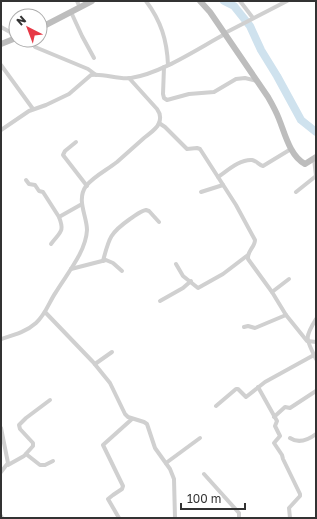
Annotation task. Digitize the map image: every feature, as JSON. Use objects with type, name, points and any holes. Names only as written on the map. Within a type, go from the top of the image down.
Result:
[{"type":"main road","points":[[48,24],[92,1]]},
{"type":"main road","points":[[200,1],[210,12],[258,81],[276,111],[291,149],[297,158],[304,164],[307,164],[315,158]]},
{"type":"street","points":[[77,1],[80,8]]},
{"type":"street","points":[[146,1],[155,14],[165,36],[166,66],[163,94],[164,98],[167,100],[189,94],[214,92],[236,79],[244,78],[258,81]]},
{"type":"street","points":[[240,1],[252,19]]},
{"type":"street","points":[[1,130],[33,109],[66,96],[88,77],[96,75],[115,78],[129,78],[143,75],[166,66],[287,1]]},
{"type":"street","points":[[71,12],[94,58]]},
{"type":"street","points":[[38,48],[88,68],[96,75]]},
{"type":"street","points":[[1,65],[33,109]]},
{"type":"street","points":[[1,339],[22,333],[41,318],[71,269],[84,243],[86,234],[87,227],[82,204],[83,193],[87,186],[94,178],[126,155],[154,130],[159,123],[160,115],[157,109],[129,78]]},
{"type":"street","points":[[159,123],[187,149],[199,148],[240,211],[255,240],[255,244],[248,255],[223,274],[200,288],[197,288],[191,281],[183,276],[176,264]]},
{"type":"street","points":[[76,142],[65,151],[63,155],[69,165],[87,186]]},
{"type":"street","points":[[218,177],[236,165],[249,161],[254,161],[263,166],[291,149]]},
{"type":"street","points":[[296,192],[316,176],[315,158]]},
{"type":"street","points":[[26,180],[29,184],[34,184],[39,191],[43,192],[63,226],[51,244]]},
{"type":"street","points":[[201,192],[223,185]]},
{"type":"street","points":[[59,217],[82,204]]},
{"type":"street","points":[[103,261],[111,235],[142,211],[146,210],[159,222]]},
{"type":"street","points":[[216,406],[236,389],[238,389],[246,397],[258,387],[315,357],[307,341],[286,315],[272,292],[249,260],[248,255]]},
{"type":"street","points":[[71,269],[103,261],[110,261],[122,271]]},
{"type":"street","points":[[272,292],[289,279]]},
{"type":"street","points":[[160,302],[183,288],[191,281]]},
{"type":"street","points":[[45,312],[95,364],[114,390],[123,412],[128,417],[147,424],[156,448],[174,479],[175,518]]},
{"type":"street","points":[[244,327],[248,326],[255,328],[286,315]]},
{"type":"street","points":[[307,341],[308,335],[316,319]]},
{"type":"street","points":[[307,341],[316,342]]},
{"type":"street","points":[[95,364],[112,352]]},
{"type":"street","points":[[258,387],[277,422],[275,426],[280,436],[274,443],[282,455],[300,494],[300,496],[289,508],[290,518]]},
{"type":"street","points":[[274,417],[285,407],[290,408],[316,391]]},
{"type":"street","points":[[1,472],[8,465],[26,454],[33,447],[33,444],[20,430],[19,425],[50,400]]},
{"type":"street","points":[[119,518],[108,499],[122,489],[123,486],[103,445],[132,419]]},
{"type":"street","points":[[1,428],[8,465]]},
{"type":"street","points":[[290,438],[296,441],[305,441],[316,434]]},
{"type":"street","points":[[166,463],[200,438]]},
{"type":"street","points":[[26,454],[40,465],[45,465],[53,461]]},
{"type":"street","points":[[204,474],[239,514],[239,518]]},
{"type":"waterway","points":[[224,1],[234,6],[250,26],[261,50],[301,120],[316,132]]}]
